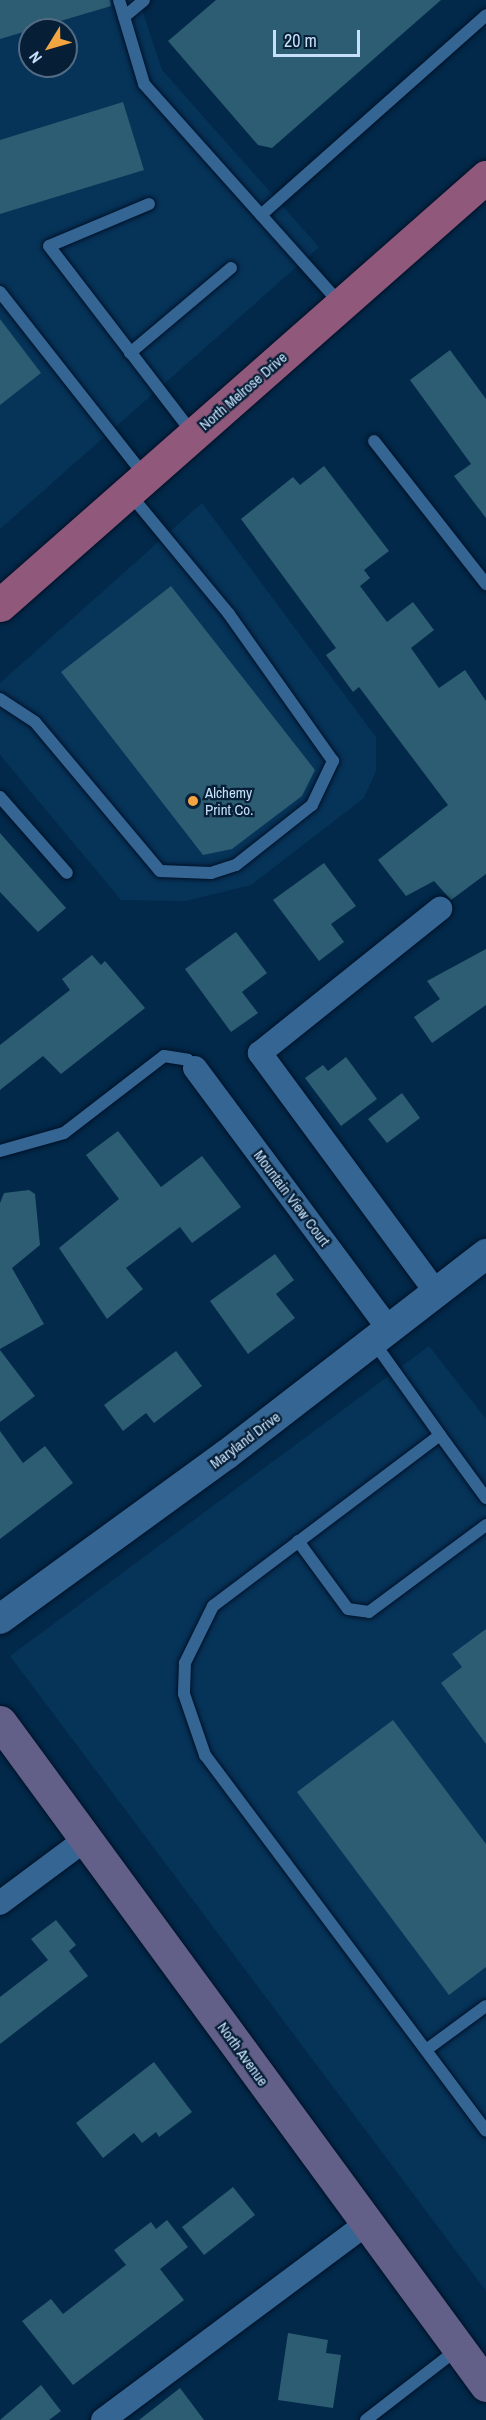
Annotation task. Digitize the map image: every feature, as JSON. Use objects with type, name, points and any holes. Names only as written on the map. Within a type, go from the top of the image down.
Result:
[{"type":"main road","name":"North Melrose Drive","points":[[0,605],[486,177]]},
{"type":"main road","name":"North Avenue","points":[[0,1722],[367,2223],[477,2368]]},
{"type":"street","points":[[436,1292],[260,1053],[440,909]]},
{"type":"street","name":"Mountain View Court","points":[[195,1068],[381,1335]]},
{"type":"street","name":"Maryland Drive","points":[[0,1619],[486,1254]]},
{"type":"street","points":[[0,1903],[86,1839]]},
{"type":"street","points":[[103,2420],[367,2223]]},
{"type":"lane","points":[[119,0],[144,84],[341,304]]},
{"type":"lane","points":[[124,17],[144,0]]},
{"type":"lane","points":[[261,215],[486,15]]},
{"type":"lane","points":[[149,204],[49,246],[194,435]]},
{"type":"lane","points":[[130,353],[231,268]]},
{"type":"lane","points":[[0,292],[333,761],[312,805],[236,865],[211,873],[160,872],[35,722],[0,699]]},
{"type":"lane","points":[[374,441],[486,584]]},
{"type":"lane","points":[[0,797],[67,873]]},
{"type":"lane","points":[[0,1151],[64,1133],[164,1056],[188,1060],[195,1068]]},
{"type":"lane","points":[[381,1335],[440,1435],[486,1498]]},
{"type":"lane","points":[[440,1435],[235,1586],[196,1632],[184,1684],[191,1726],[205,1755],[486,2131]]},
{"type":"lane","points":[[298,1541],[348,1609],[369,1612],[486,1525]]},
{"type":"lane","points":[[426,2050],[486,2006]]},
{"type":"lane","points":[[366,2420],[477,2368]]},
{"type":"shaded area","points":[[0,0],[139,0],[162,70],[319,247],[0,529]]},
{"type":"shaded area","points":[[202,503],[376,737],[376,771],[364,798],[251,885],[186,901],[121,900],[0,755],[0,683]]},
{"type":"shaded area","points":[[429,1346],[486,1419],[486,2291],[10,1656]]},
{"type":"building","points":[[0,0],[110,0],[111,6],[71,18],[18,18],[18,34],[0,39]]},
{"type":"building","points":[[216,0],[441,0],[272,148],[258,145],[168,41]]},
{"type":"building","points":[[123,102],[144,170],[0,214],[0,140]]},
{"type":"building","points":[[0,319],[41,373],[0,405]]},
{"type":"building","points":[[450,350],[486,399],[486,518],[454,476],[471,464],[410,380]]},
{"type":"building","points":[[324,466],[389,551],[364,570],[370,578],[360,586],[387,622],[413,602],[434,630],[411,648],[439,688],[465,670],[486,701],[486,874],[451,900],[434,881],[406,896],[378,860],[448,805],[359,687],[353,692],[326,655],[336,648],[241,519],[293,477],[300,485]]},
{"type":"building","points":[[171,586],[315,770],[302,796],[232,849],[203,855],[61,672]]},
{"type":"building","points":[[0,833],[66,908],[38,932],[0,892]]},
{"type":"building","points":[[324,863],[356,906],[331,924],[344,942],[319,961],[273,900]]},
{"type":"building","points":[[236,932],[267,973],[242,992],[258,1013],[231,1032],[185,969]]},
{"type":"building","points":[[486,949],[486,1005],[432,1043],[414,1017],[440,999],[427,981]]},
{"type":"building","points":[[92,955],[101,965],[105,961],[145,1008],[61,1074],[43,1056],[0,1090],[0,1045],[70,990],[62,979]]},
{"type":"building","points":[[346,1057],[377,1099],[341,1126],[305,1078],[323,1065],[328,1071]]},
{"type":"building","points":[[402,1093],[420,1118],[387,1143],[368,1119]]},
{"type":"building","points":[[118,1131],[161,1187],[202,1156],[241,1207],[192,1243],[180,1227],[126,1268],[143,1289],[107,1319],[59,1248],[119,1199],[86,1155]]},
{"type":"building","points":[[29,1190],[35,1194],[40,1245],[12,1268],[44,1324],[0,1349],[0,1203],[4,1193]]},
{"type":"building","points":[[275,1254],[294,1280],[276,1294],[295,1318],[248,1354],[210,1301]]},
{"type":"building","points":[[0,1350],[35,1396],[0,1422]]},
{"type":"building","points":[[176,1351],[202,1386],[154,1423],[146,1413],[123,1431],[104,1405]]},
{"type":"building","points":[[0,1431],[23,1463],[45,1446],[73,1483],[0,1539]]},
{"type":"building","points":[[486,1629],[486,1744],[441,1683],[462,1667],[452,1654]]},
{"type":"building","points":[[393,1720],[486,1844],[486,1967],[449,1995],[297,1792]]},
{"type":"building","points":[[56,1920],[76,1945],[69,1951],[88,1976],[0,2044],[0,1997],[48,1960],[31,1939]]},
{"type":"building","points":[[154,2062],[192,2112],[159,2137],[156,2132],[142,2143],[134,2133],[103,2158],[76,2123]]},
{"type":"building","points":[[233,2187],[255,2215],[204,2255],[182,2227]]},
{"type":"building","points":[[167,2220],[188,2247],[160,2269],[184,2300],[73,2385],[22,2321],[51,2299],[63,2314],[126,2265],[114,2250],[151,2222],[156,2229]]},
{"type":"building","points":[[288,2333],[328,2340],[326,2353],[341,2355],[333,2408],[278,2400]]},
{"type":"building","points":[[41,2385],[61,2411],[49,2420],[0,2420]]},
{"type":"building","points":[[180,2388],[204,2420],[139,2420]]},
{"type":"place","name":"Alchemy Print Co.","points":[[193,801]]}]
